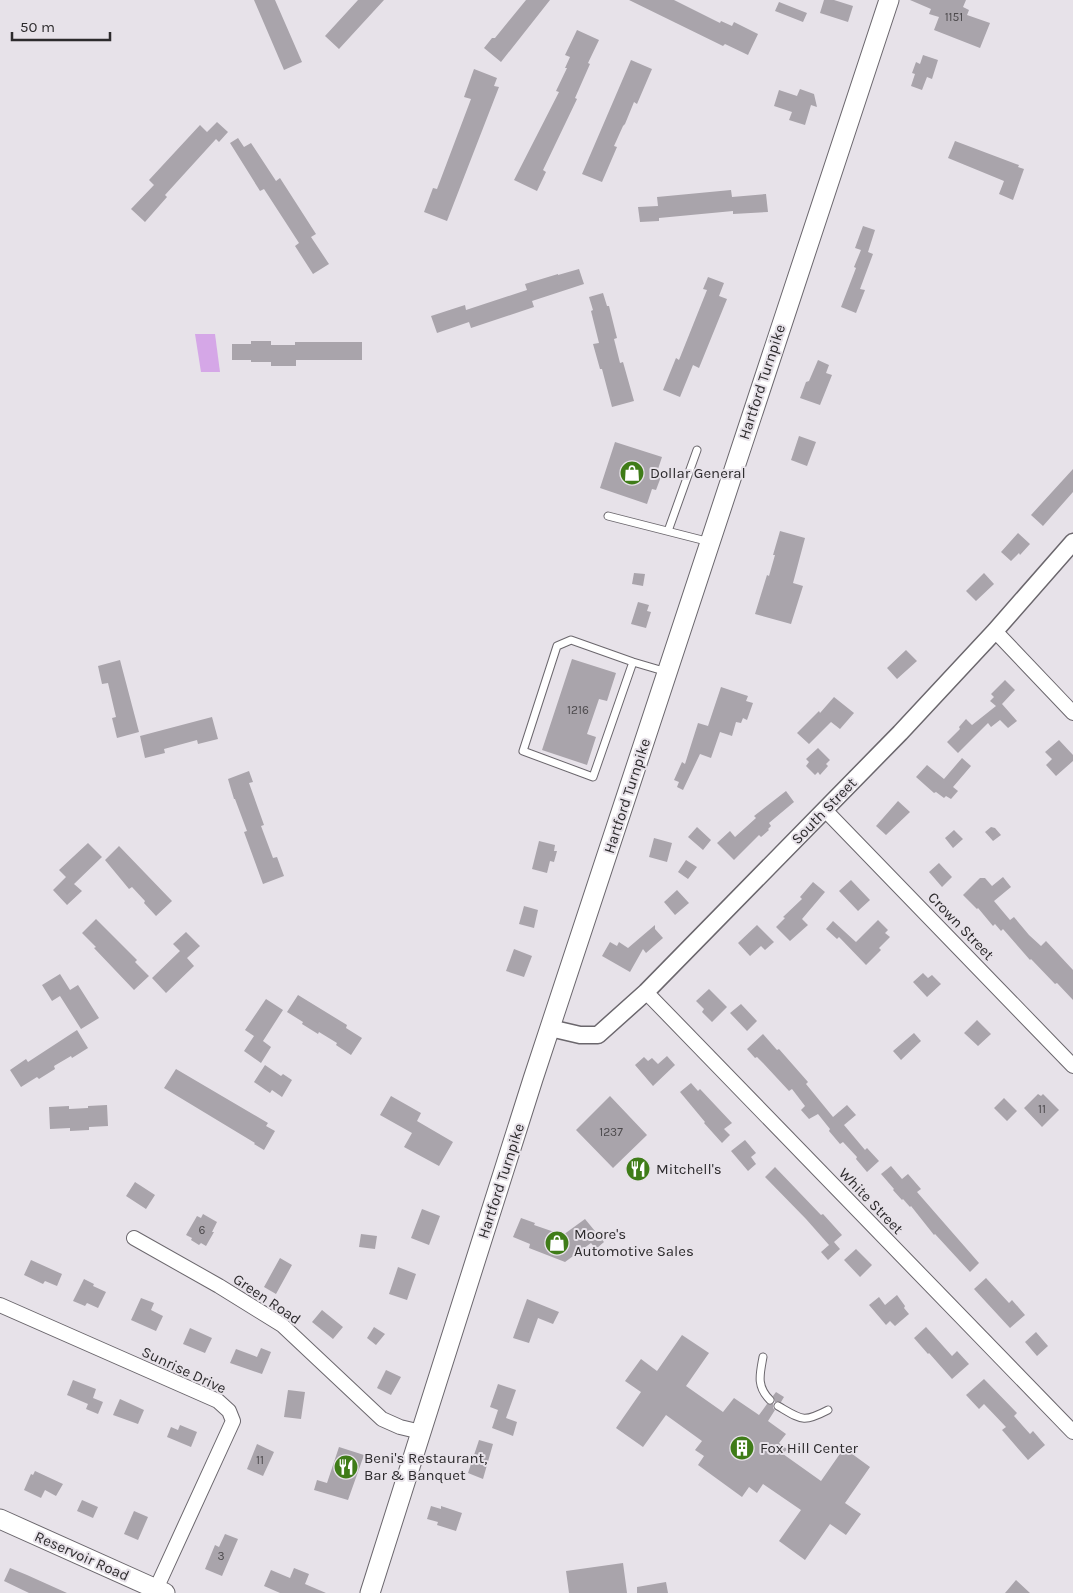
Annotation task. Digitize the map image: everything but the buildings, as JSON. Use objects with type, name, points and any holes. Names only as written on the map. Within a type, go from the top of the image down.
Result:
[{"type":"main road","name":"Hartford Turnpike","points":[[370,1593],[550,1028],[889,0]]},
{"type":"main road","name":"Reservoir Road","points":[[0,1519],[160,1591]]},
{"type":"street","name":"South Street","points":[[550,1028],[580,1035],[598,1035],[646,992],[900,733],[995,631],[1073,542]]},
{"type":"street","points":[[995,631],[1073,713]]},
{"type":"street","name":"Crown Street","points":[[825,810],[1073,1066]]},
{"type":"street","name":"White Street","points":[[646,992],[1073,1432]]},
{"type":"street","name":"Green Road","points":[[134,1238],[219,1286],[282,1325],[382,1419],[400,1428],[421,1432]]},
{"type":"street","name":"Sunrise Drive","points":[[0,1305],[218,1401],[230,1411],[233,1422],[160,1591]]},
{"type":"lane","points":[[668,532],[697,450]]},
{"type":"lane","points":[[608,516],[710,542]]},
{"type":"lane","points":[[632,662],[593,777],[523,751],[557,646],[571,640],[632,662],[668,672]]},
{"type":"lane","points":[[763,1357],[759,1379],[765,1395],[770,1400]]},
{"type":"lane","points":[[778,1406],[799,1418],[811,1419],[828,1410]]},
{"type":"shaded area","points":[[195,334],[215,334],[220,372],[201,372]]},
{"type":"place","name":"Dollar General","points":[[632,473]]},
{"type":"place","name":"Mitchell's","points":[[638,1169]]},
{"type":"place","name":"Moore's Automotive Sales","points":[[557,1243]]},
{"type":"place","name":"Fox Hill Center","points":[[742,1448]]},
{"type":"place","name":"Beni's Restaurant, Bar & Banquet","points":[[346,1467]]}]
